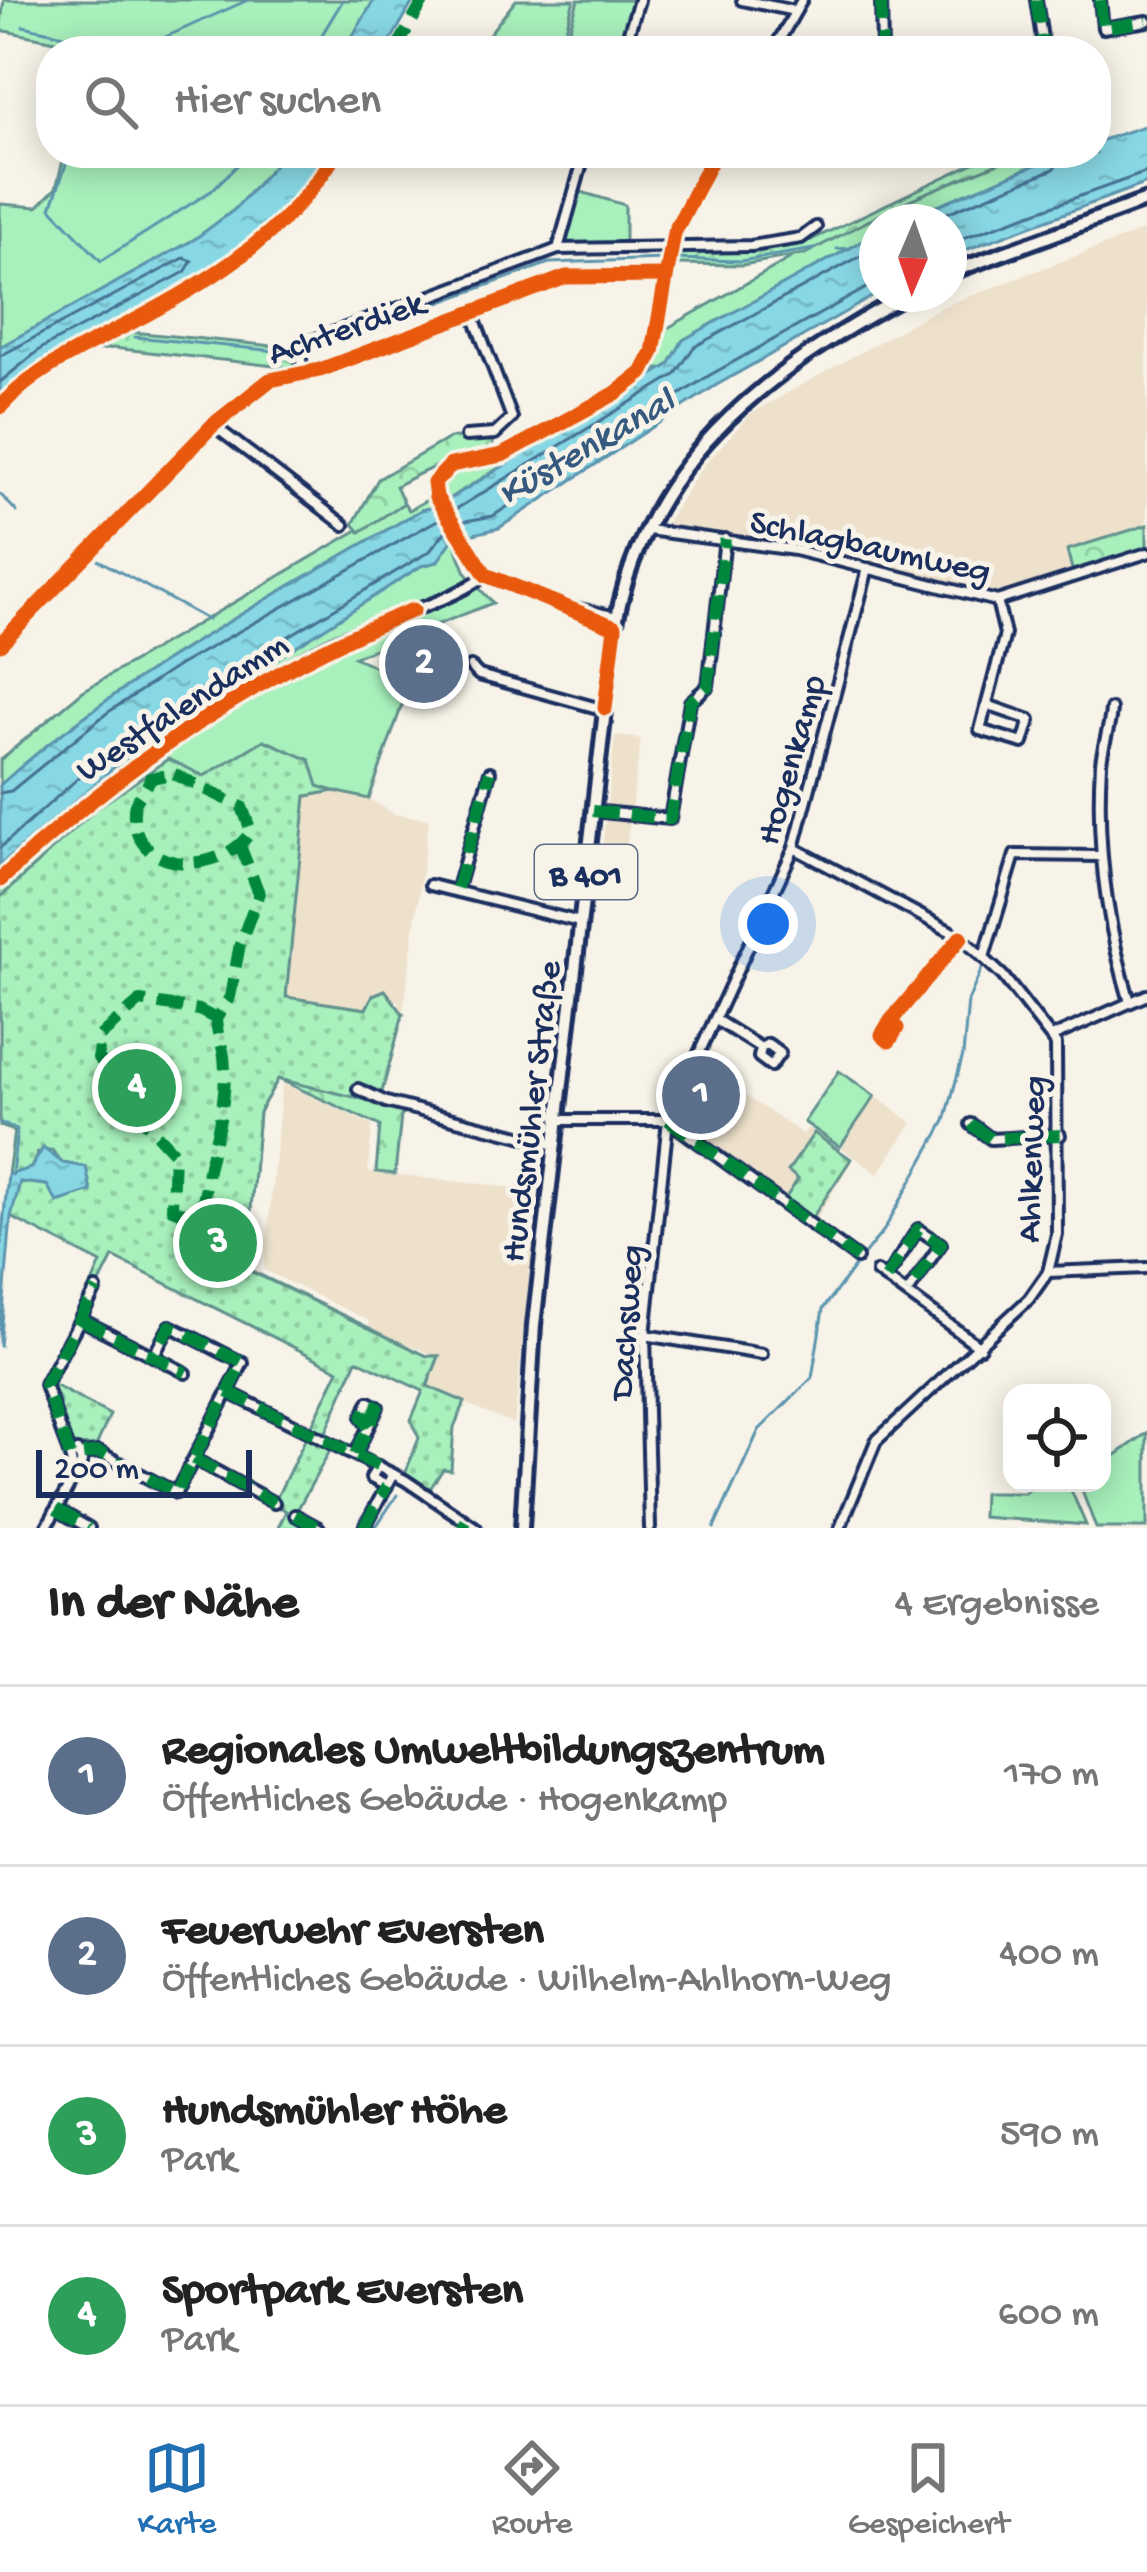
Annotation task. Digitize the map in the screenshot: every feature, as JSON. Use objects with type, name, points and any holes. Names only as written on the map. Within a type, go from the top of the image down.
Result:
[{"type":"main road","points":[[967,265],[1147,200]]},
{"type":"main road","name":"B 401","points":[[616,622],[648,530],[688,463],[743,400],[802,354],[876,312]]},
{"type":"main road","name":"Hundsmühler Straße","points":[[522,1528],[529,1378],[616,622]]},
{"type":"street","points":[[628,36],[639,0]]},
{"type":"street","points":[[742,0],[795,11]]},
{"type":"street","points":[[781,36],[802,0]]},
{"type":"street","points":[[881,0],[882,36]]},
{"type":"street","points":[[1036,0],[1042,36]]},
{"type":"street","points":[[1100,0],[1103,28],[1147,20]]},
{"type":"street","points":[[558,249],[581,168]]},
{"type":"street","points":[[616,622],[550,604],[486,575],[463,544],[436,496],[434,483],[444,469],[502,454],[616,393],[641,373],[653,352],[667,261],[709,168]]},
{"type":"street","points":[[302,374],[300,345],[558,249],[667,261],[801,238],[816,226]]},
{"type":"street","name":"Achterdiek","points":[[0,644],[213,424],[270,380],[302,374],[566,277],[667,261]]},
{"type":"street","name":"Achterdiek","points":[[466,436],[495,434],[512,418],[472,312]]},
{"type":"street","points":[[213,424],[344,525]]},
{"type":"street","name":"Schlagbaumweg","points":[[648,530],[725,539],[868,568],[997,602],[1147,553]]},
{"type":"street","points":[[593,811],[670,819],[690,702],[708,686],[725,539]]},
{"type":"street","name":"Hogenkamp","points":[[668,1120],[794,848],[868,568]]},
{"type":"street","name":"Westfalendamm","points":[[0,880],[89,797],[230,702],[328,644],[486,575]]},
{"type":"street","points":[[987,705],[1030,720],[1023,743],[983,734],[987,705],[1005,634],[997,602]]},
{"type":"street","points":[[471,668],[479,675],[605,710]]},
{"type":"street","points":[[1111,709],[1110,734],[1102,757],[1101,856],[1114,945],[1130,1002]]},
{"type":"street","points":[[458,888],[490,772]]},
{"type":"street","name":"Ahlkenweg","points":[[794,848],[961,937],[1052,1036],[1058,1053],[1057,1234],[1048,1272],[1029,1300],[876,1441],[840,1528]]},
{"type":"street","points":[[984,957],[1016,855],[1101,856]]},
{"type":"street","points":[[430,885],[458,888],[580,922]]},
{"type":"street","points":[[889,1023],[961,937]]},
{"type":"street","points":[[1052,1036],[1147,995]]},
{"type":"street","points":[[716,1021],[761,1048]]},
{"type":"street","points":[[358,1089],[386,1102],[554,1145]]},
{"type":"street","points":[[557,1120],[668,1120],[857,1258]]},
{"type":"street","name":"Dachsweg","points":[[650,1528],[645,1335],[668,1120]]},
{"type":"street","points":[[971,1124],[992,1139],[1060,1135]]},
{"type":"street","points":[[908,1292],[941,1244],[918,1229],[881,1275],[980,1347]]},
{"type":"street","points":[[1048,1272],[1147,1268]]},
{"type":"street","points":[[74,1474],[45,1385],[96,1288]]},
{"type":"street","points":[[82,1320],[186,1373]]},
{"type":"street","points":[[70,1456],[74,1451],[99,1451],[176,1493],[243,1363],[178,1329],[166,1328],[153,1356]]},
{"type":"street","points":[[645,1335],[762,1354]]},
{"type":"street","points":[[228,1393],[393,1474],[464,1525],[476,1528]]},
{"type":"street","points":[[355,1455],[368,1427]]},
{"type":"street","points":[[46,1528],[83,1454]]},
{"type":"street","points":[[194,1459],[274,1503]]},
{"type":"street","points":[[378,1466],[371,1478],[387,1486]]},
{"type":"street","points":[[364,1528],[393,1474]]},
{"type":"street","points":[[56,1509],[89,1528]]},
{"type":"street","points":[[295,1515],[320,1528]]},
{"type":"shaded area","points":[[1147,229],[1147,525],[1068,550],[1073,573],[997,597],[724,532],[665,525],[700,470],[750,414],[932,312],[967,312],[967,297]]},
{"type":"shaded area","points":[[615,736],[641,739],[624,862],[601,859]]},
{"type":"shaded area","points":[[334,791],[369,799],[394,814],[429,819],[403,1014],[398,1000],[367,1009],[286,998],[306,795]]},
{"type":"shaded area","points":[[691,1072],[744,1095],[803,1134],[808,1128],[853,1159],[812,1226],[668,1120]]},
{"type":"shaded area","points":[[282,1083],[372,1125],[368,1172],[538,1190],[514,1424],[427,1387],[438,1357],[369,1328],[369,1321],[264,1270]]},
{"type":"shaded area","points":[[875,1096],[913,1123],[878,1174],[840,1147]]},
{"type":"green space","points":[[4,0],[374,0],[353,36],[36,37],[0,30]]},
{"type":"green space","points":[[516,0],[574,0],[564,36],[488,36]]},
{"type":"green space","points":[[578,0],[633,0],[622,36],[567,36]]},
{"type":"green space","points":[[61,168],[272,168],[234,210],[195,239],[0,347],[0,204],[37,207],[56,188]]},
{"type":"green space","points":[[963,168],[986,168],[902,203],[887,204]]},
{"type":"green space","points":[[980,168],[1028,168],[941,204],[902,204]]},
{"type":"green space","points":[[578,191],[625,205],[625,245],[568,244],[566,232]]},
{"type":"green space","points":[[859,217],[859,226],[805,254],[742,265],[677,264],[679,250],[741,251],[811,240]]},
{"type":"green space","points":[[859,225],[859,243],[683,340],[669,365],[150,671],[0,785],[0,760],[83,691],[404,503],[409,510],[441,492],[441,479],[450,471],[504,458],[661,369],[648,370],[666,329]]},
{"type":"green space","points":[[132,332],[294,348],[293,368],[113,348],[88,352]]},
{"type":"green space","points":[[449,438],[494,438],[492,451],[442,464],[396,486],[404,503],[360,532],[353,524],[378,479]]},
{"type":"green space","points":[[1147,525],[1147,550],[1073,573],[1067,550]]},
{"type":"green space","points":[[453,539],[467,575],[493,603],[354,657],[410,682],[369,799],[334,791],[306,796],[284,977],[287,998],[366,1009],[373,995],[385,990],[403,1014],[270,1001],[204,776],[167,760],[96,809],[0,898],[0,865],[99,781],[257,669],[421,566],[437,562]]},
{"type":"green space","points":[[264,740],[310,760],[318,786],[334,791],[306,796],[286,997],[366,1009],[373,995],[385,990],[403,1014],[379,1103],[278,1079],[259,1112],[246,1269],[427,1356],[439,1356],[427,1386],[465,1402],[454,1427],[451,1470],[443,1469],[426,1495],[403,1479],[419,1438],[411,1420],[423,1391],[357,1360],[323,1439],[333,1445],[295,1514],[308,1522],[305,1528],[278,1528],[286,1511],[274,1503],[339,1370],[113,1257],[97,1289],[91,1286],[101,1263],[11,1217],[20,1182],[47,1185],[57,1202],[91,1191],[86,1167],[62,1163],[52,1150],[38,1152],[31,1168],[8,1175],[14,1131],[0,1126],[0,898],[96,809],[168,759],[204,776]]},
{"type":"green space","points":[[246,1069],[364,1094],[408,1112],[401,1116],[395,1174],[376,1172],[380,1126],[278,1079],[259,1112],[246,1268],[427,1356],[439,1356],[427,1387],[232,1265]]},
{"type":"green space","points":[[839,1071],[875,1096],[840,1147],[804,1122]]},
{"type":"green space","points":[[814,1133],[851,1159],[812,1218],[785,1199],[798,1179],[788,1171]]},
{"type":"green space","points":[[54,1385],[110,1415],[96,1446],[69,1445],[55,1404],[60,1402],[48,1392]]},
{"type":"green space","points":[[1147,1433],[1147,1528],[1096,1528],[1082,1492],[1111,1492],[1111,1459]]},
{"type":"green space","points":[[1072,1492],[1086,1525],[982,1517],[983,1493]]},
{"type":"water","points":[[374,0],[414,0],[394,36],[353,36]]},
{"type":"water","points":[[1147,125],[1147,183],[967,249],[967,204],[941,204],[1028,168],[1111,168],[1111,137]]},
{"type":"water","points":[[272,168],[317,168],[283,208],[230,255],[171,295],[51,361],[0,399],[0,347],[195,239],[234,210]]},
{"type":"water","name":"Küstenkanal","points":[[859,243],[859,304],[715,386],[499,528],[453,539],[437,562],[421,566],[135,750],[0,865],[0,785],[48,744],[150,671],[257,605],[421,510],[436,507],[669,365],[683,340]]},
{"type":"water","points":[[43,1148],[63,1163],[86,1167],[91,1191],[57,1202],[47,1185],[20,1182],[11,1217],[0,1347],[0,1254],[8,1175],[31,1168]]},
{"type":"waterway","points":[[168,36],[248,0]]},
{"type":"waterway","points":[[321,36],[343,0]]},
{"type":"waterway","points":[[23,26],[69,36]]},
{"type":"waterway","points":[[65,168],[51,208],[101,261],[211,191],[235,168]]},
{"type":"waterway","points":[[837,249],[851,248]]},
{"type":"waterway","points":[[674,259],[741,261],[814,249]]},
{"type":"waterway","points":[[306,351],[549,263],[664,259]]},
{"type":"waterway","points":[[135,337],[296,353]]},
{"type":"waterway","points":[[0,494],[17,512]]},
{"type":"waterway","points":[[89,555],[208,620]]},
{"type":"waterway","points":[[862,1257],[884,1230],[945,1121],[963,1055],[968,1001],[983,966]]},
{"type":"waterway","points":[[0,1123],[17,1129],[12,1175]]},
{"type":"waterway","points":[[714,1528],[759,1430],[812,1378],[823,1309],[857,1263]]},
{"type":"waterway","points":[[375,1528],[397,1495]]},
{"type":"marked path","points":[[404,36],[424,0]]},
{"type":"marked path","points":[[881,0],[882,36]]},
{"type":"marked path","points":[[1036,0],[1042,36]]},
{"type":"marked path","points":[[1100,0],[1103,28],[1147,21]]},
{"type":"marked path","points":[[593,811],[670,819],[690,702],[708,686],[725,539]]},
{"type":"marked path","points":[[457,888],[490,772]]},
{"type":"marked path","points":[[174,774],[242,807],[251,831],[238,846],[201,862],[162,858],[147,848],[137,832],[135,806],[150,778],[174,774]]},
{"type":"marked path","points":[[216,1019],[199,1010],[140,1001],[99,1037],[98,1058],[124,1082],[146,1123],[174,1153],[172,1209],[184,1213],[198,1208],[205,1193],[225,1084],[216,1019],[230,997],[240,944],[259,893],[240,846]]},
{"type":"marked path","points":[[668,1120],[857,1258]]},
{"type":"marked path","points":[[971,1124],[991,1139],[1060,1135]]},
{"type":"marked path","points":[[886,1278],[918,1229],[941,1244],[908,1292]]},
{"type":"marked path","points":[[70,1456],[45,1385],[96,1289]]},
{"type":"marked path","points":[[82,1320],[153,1356]]},
{"type":"marked path","points":[[83,1454],[99,1452],[176,1493],[243,1363],[170,1326],[153,1356],[186,1373]]},
{"type":"marked path","points":[[228,1392],[378,1466]]},
{"type":"marked path","points":[[355,1455],[378,1407],[369,1402],[362,1418],[368,1427]]},
{"type":"marked path","points":[[194,1459],[274,1503]]},
{"type":"marked path","points":[[364,1528],[387,1486]]},
{"type":"marked path","points":[[56,1509],[89,1528]]},
{"type":"marked path","points":[[295,1515],[319,1528]]},
{"type":"marked path","points":[[462,1528],[466,1521]]},
{"type":"cycle path","points":[[0,407],[50,366],[235,260],[291,212],[326,168]]},
{"type":"cycle path","points":[[605,708],[615,627],[486,575],[436,497],[434,483],[451,465],[502,455],[616,393],[642,373],[653,352],[674,233],[707,168]]},
{"type":"cycle path","points":[[0,644],[213,425],[270,380],[320,370],[566,277],[664,276]]},
{"type":"cycle path","points":[[0,880],[94,798],[194,726],[300,662],[413,610]]},
{"type":"cycle path","points":[[889,1023],[882,1035],[889,1041],[897,1028],[889,1023],[961,937]]},
{"type":"place","name":"Feuerwehr Eversten","points":[[424,664]]},
{"type":"place","name":"Sportpark Eversten","points":[[137,1088]]},
{"type":"place","name":"Regionales Umweltbildungszentrum","points":[[701,1095]]},
{"type":"place","name":"Hundsmühler Höhe","points":[[218,1243]]}]
